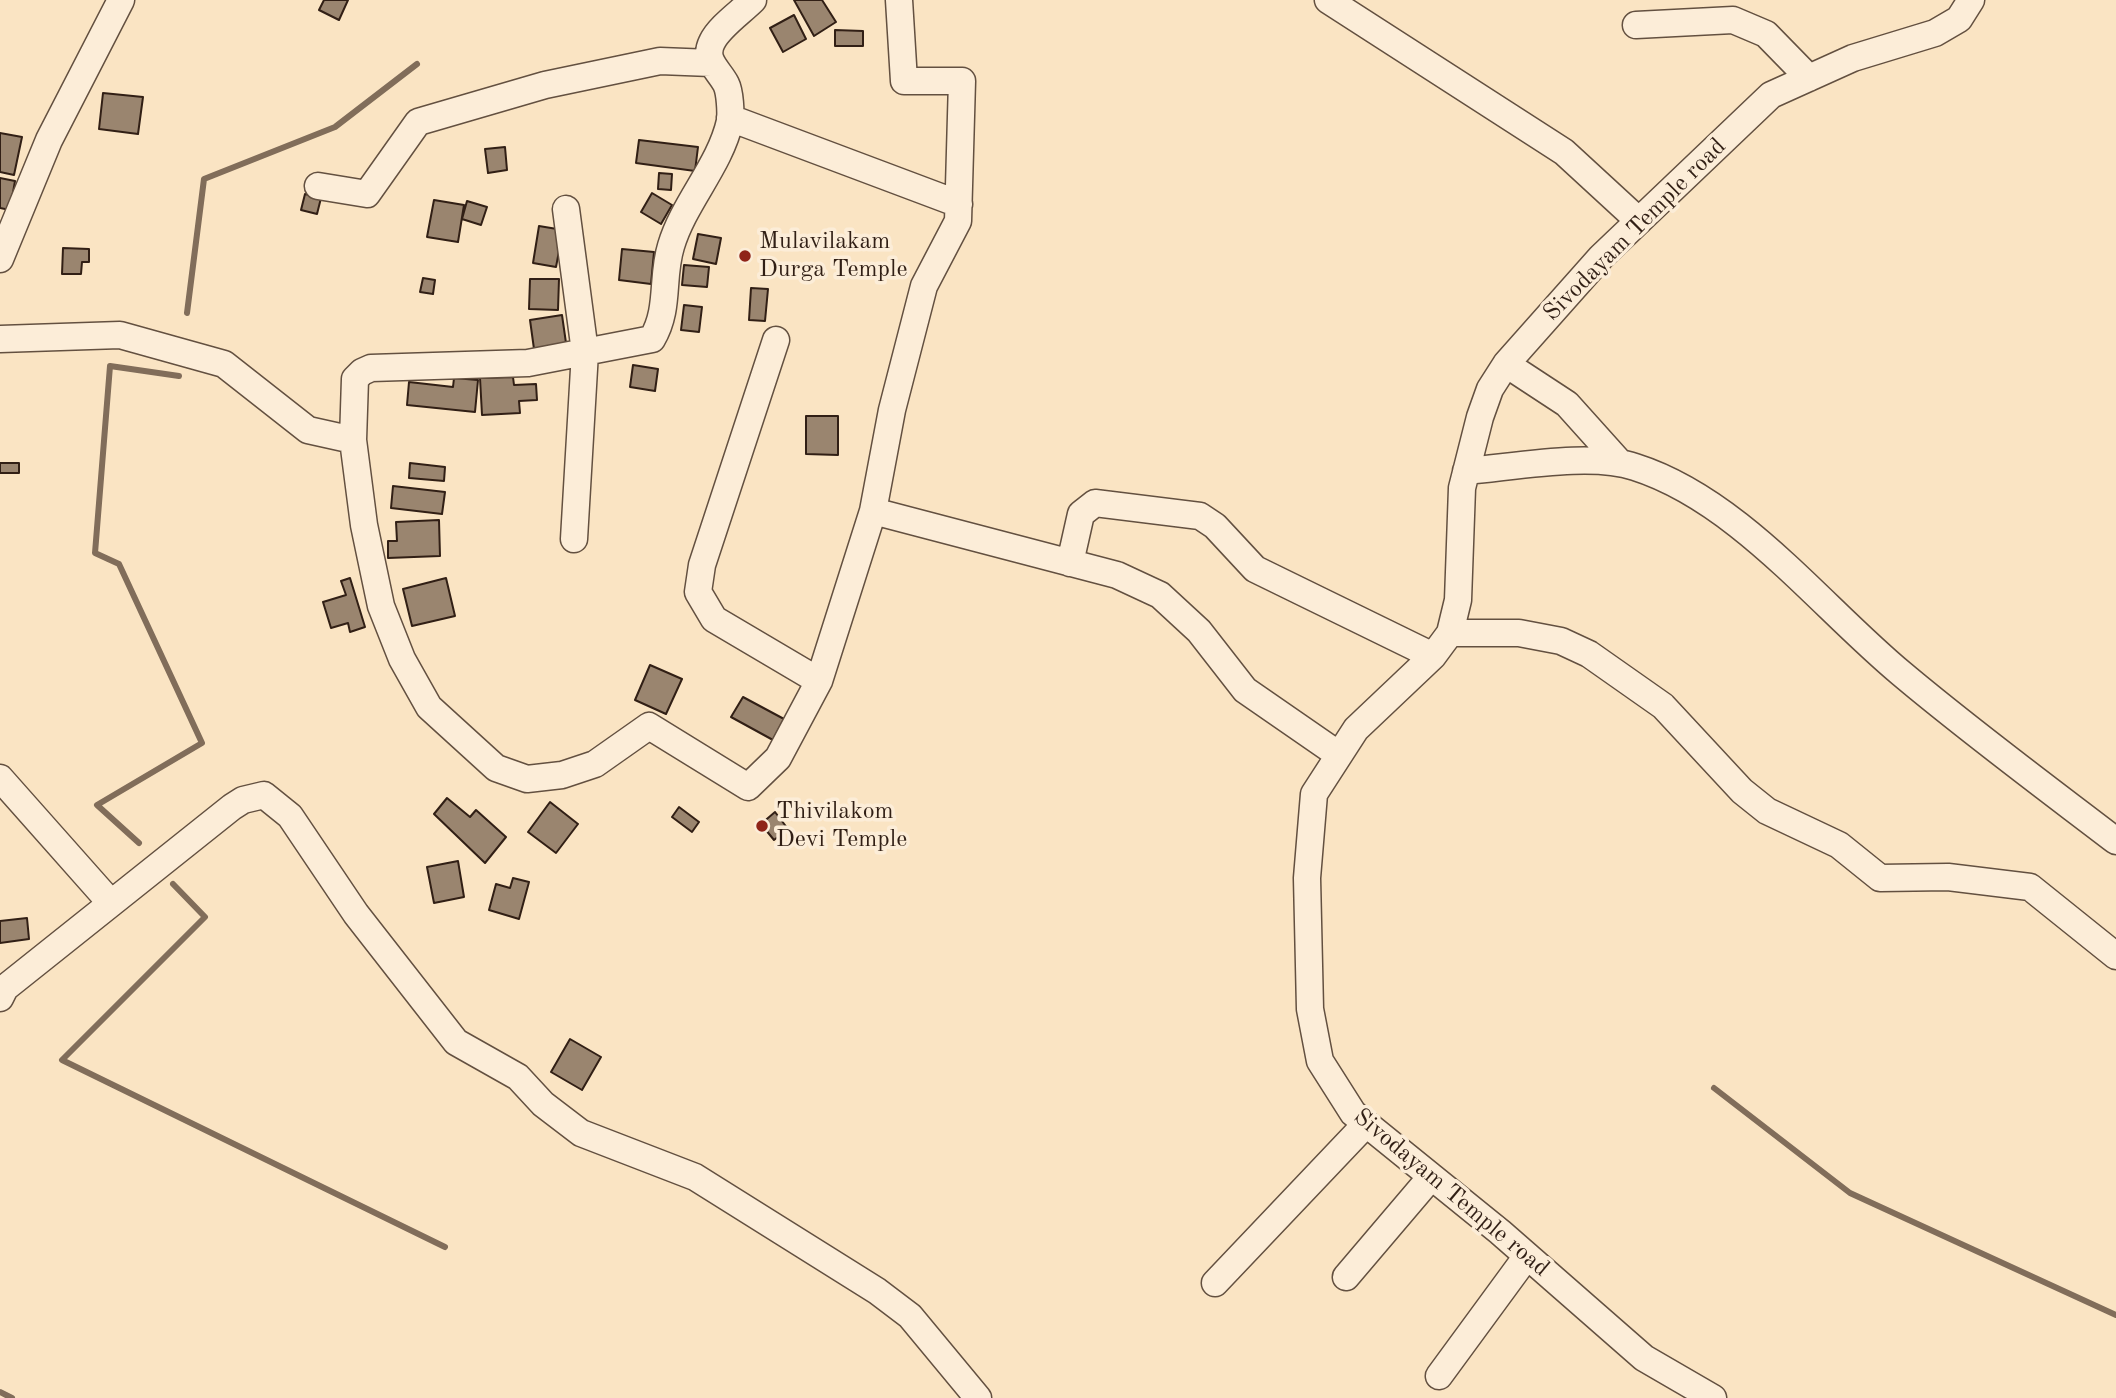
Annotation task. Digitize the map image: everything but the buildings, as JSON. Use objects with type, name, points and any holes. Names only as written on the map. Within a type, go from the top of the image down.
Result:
[{"type":"street","points":[[0,259],[49,140],[121,0]]},
{"type":"street","points":[[753,0],[713,40],[709,53],[711,63],[727,86],[730,118],[723,140],[670,247],[664,306],[660,326],[652,339],[528,363],[387,367],[362,372],[355,379],[352,440],[364,525],[381,606],[402,659],[429,707],[496,768],[527,779],[562,775],[595,764],[649,726],[748,787],[778,758],[819,681],[873,511],[892,410],[924,286],[958,221],[962,81],[904,81],[899,0]]},
{"type":"street","points":[[1328,0],[1564,152],[1639,221]]},
{"type":"street","name":"Sivodayam Temple road","points":[[1711,1397],[1644,1358],[1527,1256],[1353,1113],[1320,1061],[1310,1009],[1307,878],[1314,794],[1356,729],[1433,656],[1450,633],[1458,600],[1462,488],[1480,417],[1490,389],[1506,364],[1601,257],[1771,95],[1853,58],[1935,33],[1959,19],[1971,0]]},
{"type":"street","points":[[1636,25],[1733,20],[1766,34],[1809,78]]},
{"type":"street","points":[[318,186],[367,194],[418,122],[545,85],[660,61],[711,63]]},
{"type":"street","points":[[730,118],[959,204]]},
{"type":"street","points":[[566,209],[585,352],[574,539]]},
{"type":"street","points":[[0,339],[120,335],[224,364],[308,430],[352,440]]},
{"type":"street","points":[[776,340],[702,565],[698,592],[714,619],[819,681]]},
{"type":"street","points":[[1506,364],[1567,404],[1620,463]]},
{"type":"street","points":[[1466,471],[1604,460],[1636,467],[1673,484],[1712,507],[1777,556],[1901,674],[2116,841]]},
{"type":"street","points":[[1070,563],[1081,514],[1095,503],[1200,516],[1215,526],[1255,569],[1433,656]]},
{"type":"street","points":[[873,511],[1117,575],[1160,595],[1199,631],[1245,690],[1339,755]]},
{"type":"street","points":[[1450,633],[1519,633],[1570,645],[1614,669],[1663,706],[1742,791],[1767,811],[1839,845],[1880,878],[1948,877],[2030,887],[2116,956]]},
{"type":"street","points":[[0,778],[110,902]]},
{"type":"street","points":[[0,998],[5,988],[232,807],[253,796],[264,795],[290,816],[356,914],[456,1042],[518,1077],[543,1104],[581,1133],[695,1177],[877,1291],[909,1316],[946,1355],[978,1398]]},
{"type":"street","points":[[1215,1283],[1366,1124]]},
{"type":"street","points":[[1346,1277],[1431,1177]]},
{"type":"street","points":[[1439,1376],[1527,1256]]},
{"type":"waterway","points":[[187,313],[204,179],[335,127],[417,64]]},
{"type":"waterway","points":[[139,843],[97,805],[202,743],[119,564],[95,553],[110,366],[179,376]]},
{"type":"waterway","points":[[173,884],[205,917],[62,1060],[445,1247]]},
{"type":"waterway","points":[[1714,1088],[1850,1193],[2116,1315]]},
{"type":"waterway","points":[[0,1392],[12,1398]]},
{"type":"place","name":"Mulavilakam Durga Temple","points":[[745,256]]},
{"type":"place","name":"Thivilakom Devi Temple","points":[[762,826]]}]
